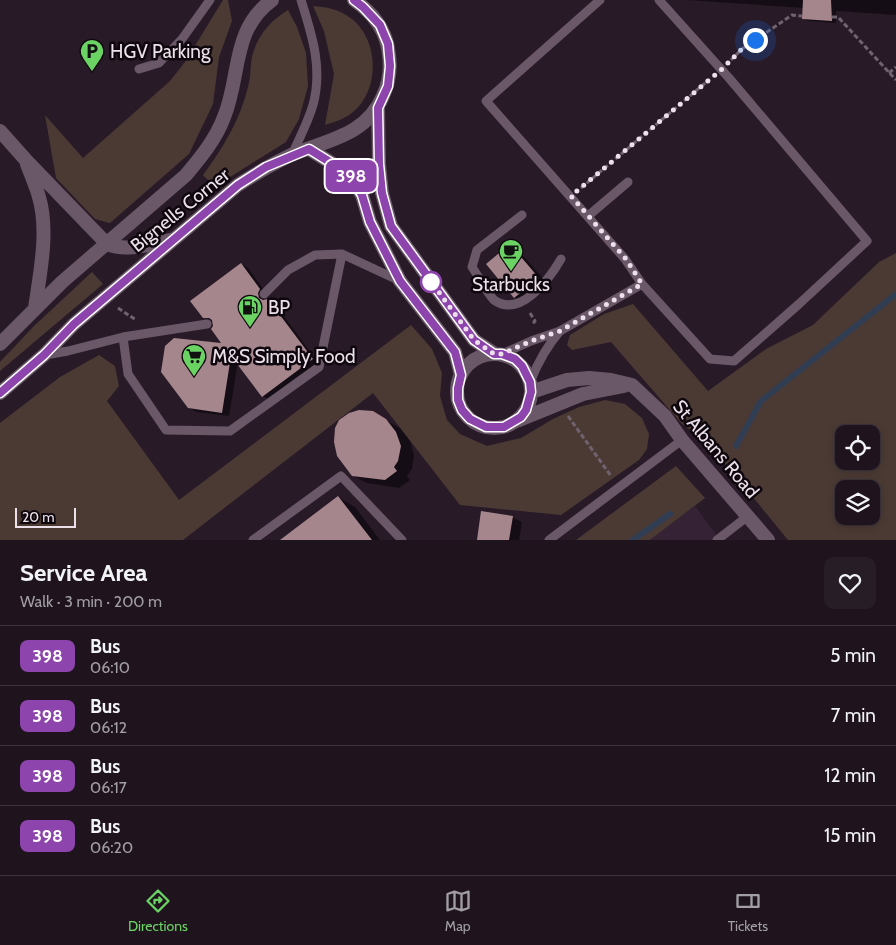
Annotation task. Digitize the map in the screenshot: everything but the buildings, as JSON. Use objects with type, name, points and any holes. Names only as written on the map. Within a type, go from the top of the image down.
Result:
[{"type":"street","name":"Bignells Corner","points":[[0,344],[62,282],[186,175],[201,158],[224,118],[230,100],[244,35],[263,7],[272,0]]},
{"type":"street","name":"Bignells Corner","points":[[0,393],[44,355],[74,324],[238,185],[266,167],[337,138],[361,126],[378,108],[388,86],[390,66],[388,44],[380,25],[354,0]]},
{"type":"street","points":[[378,108],[379,164],[382,193],[391,226],[474,340],[498,354],[515,359],[522,366],[531,387],[526,410],[516,421]]},
{"type":"street","points":[[0,131],[25,160],[107,244],[116,248],[127,248],[172,240]]},
{"type":"street","points":[[309,149],[349,174],[362,195],[370,222],[400,281],[455,352],[461,375]]},
{"type":"street","points":[[25,160],[40,198],[43,221],[40,272],[35,308]]},
{"type":"street","points":[[498,354],[477,358],[467,366],[461,375],[458,388],[458,400],[462,410],[470,419],[486,427],[504,427],[583,394],[632,385]]},
{"type":"street","points":[[531,387],[589,378],[611,380],[632,385]]},
{"type":"street","name":"St Albans Road","points":[[632,385],[665,416],[682,440],[768,540]]},
{"type":"lane","points":[[139,69],[158,63],[182,39],[210,0]]},
{"type":"lane","points":[[292,155],[313,106],[318,73],[312,38],[301,0]]},
{"type":"lane","points":[[600,0],[486,101],[626,259],[642,284],[710,358],[734,361],[800,304],[867,241],[659,0]]},
{"type":"lane","points":[[588,216],[628,182]]},
{"type":"lane","points":[[522,215],[477,250],[472,267],[494,300],[508,305],[522,303],[550,277],[562,259]]},
{"type":"lane","points":[[264,294],[288,270],[315,255],[342,254],[400,281]]},
{"type":"lane","points":[[123,337],[128,374],[166,430],[230,431],[319,367],[342,254]]},
{"type":"lane","points":[[498,354],[560,331],[642,284]]},
{"type":"lane","points":[[44,355],[123,337],[207,324]]},
{"type":"lane","points":[[531,387],[540,358],[560,331]]},
{"type":"lane","points":[[550,540],[682,440]]},
{"type":"lane","points":[[252,540],[341,476],[402,540]]},
{"type":"lane","points":[[717,540],[748,516]]},
{"type":"path","points":[[571,196],[721,70],[742,49],[792,15],[802,16]]},
{"type":"path","points":[[832,17],[838,17],[896,80]]},
{"type":"path","points":[[889,73],[896,68]]},
{"type":"path","points":[[522,303],[535,321],[531,328]]},
{"type":"path","points":[[566,411],[573,424],[620,487]]},
{"type":"shaded area","points":[[223,0],[228,0],[232,21],[219,57],[213,104],[189,154],[110,223],[95,219],[56,178],[45,115],[83,158],[170,81],[185,62]]},
{"type":"shaded area","points":[[313,6],[341,12],[359,26],[371,50],[373,63],[372,77],[362,102],[347,117],[325,125],[334,74],[324,31]]},
{"type":"shaded area","points":[[288,10],[297,27],[306,53],[308,86],[299,119],[286,142],[230,177],[209,181],[203,175],[236,122],[245,99],[252,57],[257,42],[270,24]]},
{"type":"shaded area","points":[[896,253],[896,540],[788,540],[734,474],[699,436],[682,424],[611,342],[572,350],[567,345],[570,335],[604,314],[633,304],[708,391],[766,349],[813,325],[879,262]]},
{"type":"shaded area","points":[[92,272],[103,284],[0,371],[0,362],[34,326]]},
{"type":"shaded area","points":[[411,325],[432,349],[442,373],[440,396],[447,420],[460,434],[487,446],[521,438],[553,419],[579,407],[605,400],[625,404],[642,418],[649,434],[647,449],[639,460],[561,515],[460,505],[373,393],[183,540],[0,540],[0,423],[60,377],[99,355],[115,366],[119,386],[107,401],[179,500]]},
{"type":"shaded area","points":[[676,466],[705,498],[650,540],[576,540]]},
{"type":"shaded area","points":[[695,506],[720,540],[650,540]]},
{"type":"waterway","points":[[736,446],[761,401],[896,294]]},
{"type":"waterway","points":[[633,540],[670,514]]},
{"type":"bus line","name":"398","points":[[0,393],[44,355],[74,324],[218,200],[266,167],[309,149],[349,174],[362,195],[370,222],[400,281],[455,352],[461,375],[458,400],[462,410],[470,419],[486,427],[504,427],[521,417],[531,399],[530,382],[522,366],[515,359],[502,354],[494,354],[474,340],[391,226],[382,193],[379,164],[378,108],[388,86],[390,66],[388,44],[380,25],[354,0]]},
{"type":"place","name":"HGV Parking","points":[[92,72]]},
{"type":"place","name":"Starbucks","points":[[511,272]]},
{"type":"place","name":"BP","points":[[250,328]]},
{"type":"place","name":"M&S Simply Food","points":[[194,377]]},
{"type":"route","points":[[431,282],[430,280],[474,340],[494,354],[502,354],[560,331],[642,284],[626,259],[571,196],[721,70],[742,49],[755,40]]}]
